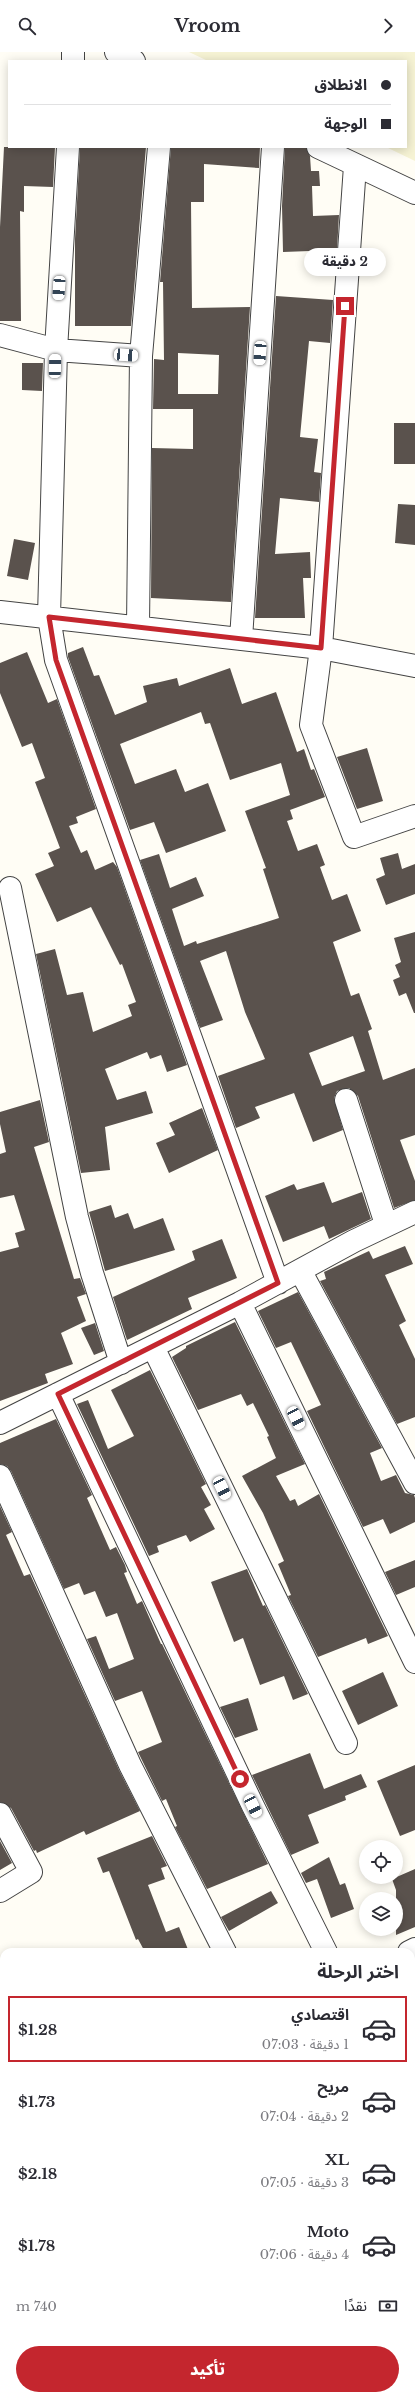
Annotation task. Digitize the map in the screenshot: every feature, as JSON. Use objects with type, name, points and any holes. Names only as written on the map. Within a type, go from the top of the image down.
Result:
[{"type":"street","points":[[116,52],[132,60]]},
{"type":"street","points":[[68,148],[56,350],[49,617],[56,660],[278,1283]]},
{"type":"street","points":[[138,627],[141,356],[159,148]]},
{"type":"street","points":[[240,639],[273,148]]},
{"type":"street","points":[[320,148],[355,166],[415,193]]},
{"type":"street","points":[[355,166],[321,648],[311,725],[354,837],[415,816]]},
{"type":"street","points":[[0,335],[56,350],[141,356]]},
{"type":"street","points":[[0,612],[321,648],[415,666]]},
{"type":"street","points":[[10,888],[77,1217],[92,1273],[121,1363]]},
{"type":"street","points":[[346,1100],[386,1224]]},
{"type":"street","points":[[0,1423],[301,1272],[386,1224],[415,1212]]},
{"type":"street","points":[[301,1272],[415,1483]]},
{"type":"street","points":[[240,1303],[415,1662]]},
{"type":"street","points":[[152,1347],[346,1743]]},
{"type":"street","points":[[58,1394],[253,1806],[324,1948]]},
{"type":"street","points":[[0,1476],[130,1765],[223,1948]]},
{"type":"street","points":[[0,1814],[30,1872],[0,1891]]},
{"type":"shaded area","points":[[189,52],[415,52],[415,161],[388,148],[407,148],[407,60],[206,60]]},
{"type":"building","points":[[4,147],[55,148],[53,187],[24,186],[24,212],[20,211],[21,321],[0,321],[0,227]]},
{"type":"building","points":[[80,148],[146,148],[131,326],[75,326],[75,239]]},
{"type":"building","points":[[171,148],[260,148],[259,168],[204,164],[204,202],[191,202],[192,308],[250,307],[231,602],[151,598],[152,448],[193,449],[193,409],[153,409],[154,359],[164,360],[163,282],[160,282]],"holes":[[[178,353],[219,355],[218,394],[178,394]]]},
{"type":"building","points":[[285,148],[306,148],[310,156],[311,171],[319,171],[320,186],[312,186],[313,216],[339,215],[337,250],[283,252],[282,206]]},
{"type":"building","points":[[276,296],[333,300],[330,343],[309,341],[300,437],[318,439],[314,472],[321,473],[319,502],[280,498],[275,554],[310,552],[311,578],[303,578],[305,618],[255,618]]},
{"type":"building","points":[[22,363],[43,363],[42,391],[22,390]]},
{"type":"building","points":[[394,423],[415,423],[415,464],[394,464]]},
{"type":"building","points":[[398,504],[415,505],[415,545],[395,543]]},
{"type":"building","points":[[14,539],[35,543],[28,580],[7,576]]},
{"type":"building","points":[[83,647],[94,676],[99,675],[115,715],[147,702],[143,686],[177,678],[179,686],[230,668],[242,704],[276,692],[297,752],[304,749],[311,770],[314,769],[325,797],[290,810],[293,819],[287,821],[298,851],[317,844],[325,865],[320,867],[332,900],[347,894],[361,931],[333,942],[351,996],[359,993],[372,1029],[368,1031],[383,1080],[415,1068],[415,1135],[400,1140],[415,1181],[415,1200],[394,1208],[358,1096],[349,1088],[337,1091],[334,1098],[343,1130],[313,1142],[294,1093],[255,1107],[260,1118],[236,1128],[218,1076],[265,1059],[245,1012],[226,951],[200,961],[223,1020],[200,1028],[140,860],[159,854],[170,888],[196,877],[204,896],[172,909],[184,946],[196,941],[197,944],[279,918],[263,869],[266,868],[245,811],[290,795],[281,763],[230,780],[210,723],[205,724],[201,712],[120,744],[135,784],[176,769],[185,792],[208,783],[226,831],[166,853],[154,822],[130,830],[68,657],[68,653]],"holes":[[[353,1036],[365,1071],[322,1086],[309,1053]]]},
{"type":"building","points":[[27,652],[48,703],[57,699],[96,809],[76,817],[78,823],[69,826],[81,853],[87,850],[95,870],[113,862],[117,867],[187,1065],[167,1072],[161,1055],[150,1059],[147,1052],[105,1069],[117,1100],[146,1091],[153,1113],[105,1127],[110,1170],[81,1173],[36,954],[55,949],[67,995],[83,992],[93,1032],[132,1016],[128,1005],[136,1002],[122,964],[120,965],[91,907],[57,922],[35,874],[54,866],[48,853],[60,848],[35,782],[45,778],[32,743],[22,747],[0,693],[0,663]]},
{"type":"building","points":[[367,748],[383,801],[357,809],[337,757]]},
{"type":"building","points":[[398,853],[402,869],[415,864],[415,894],[386,905],[376,879],[385,875],[380,858]]},
{"type":"building","points":[[415,932],[414,1013],[406,993],[399,996],[393,980],[400,977],[395,965],[401,962],[394,938]]},
{"type":"building","points":[[40,1100],[49,1142],[34,1147],[74,1279],[80,1278],[86,1294],[77,1297],[86,1321],[61,1333],[73,1364],[45,1374],[48,1383],[0,1401],[0,1252],[19,1247],[15,1233],[25,1230],[14,1195],[0,1198],[0,1154],[6,1152],[0,1124],[0,1112]]},
{"type":"building","points":[[202,1108],[218,1150],[169,1173],[156,1143],[175,1135],[169,1123]]},
{"type":"building","points":[[324,1182],[332,1203],[362,1192],[371,1219],[329,1239],[324,1226],[283,1242],[265,1196],[294,1184],[297,1190]]},
{"type":"building","points":[[111,1205],[115,1218],[128,1213],[134,1229],[163,1218],[175,1250],[105,1271],[89,1212]]},
{"type":"building","points":[[222,1239],[237,1278],[188,1298],[192,1309],[127,1340],[113,1297],[195,1260],[192,1251]]},
{"type":"building","points":[[405,1246],[413,1264],[385,1275],[406,1321],[399,1325],[415,1359],[415,1417],[397,1424],[320,1281],[326,1279],[324,1272],[369,1251],[373,1259]]},
{"type":"building","points":[[298,1292],[382,1448],[370,1453],[381,1481],[396,1475],[405,1493],[414,1495],[415,1522],[390,1534],[383,1519],[363,1527],[307,1411],[321,1405],[291,1342],[276,1348],[258,1311]]},
{"type":"building","points":[[235,1322],[305,1464],[276,1476],[290,1501],[295,1499],[298,1506],[319,1494],[388,1636],[368,1644],[366,1638],[318,1657],[288,1596],[291,1595],[278,1564],[284,1561],[263,1513],[242,1476],[276,1458],[267,1437],[269,1436],[253,1403],[247,1406],[241,1394],[198,1410],[172,1357],[186,1348],[186,1346]]},
{"type":"building","points":[[95,1323],[104,1351],[94,1355],[81,1328]]},
{"type":"building","points":[[150,1370],[206,1484],[201,1487],[211,1505],[204,1509],[215,1529],[190,1542],[186,1535],[157,1546],[159,1552],[149,1556],[77,1404],[88,1400],[108,1449],[134,1436],[111,1390]]},
{"type":"building","points":[[56,1419],[92,1495],[87,1498],[110,1550],[116,1547],[125,1565],[127,1572],[124,1573],[137,1604],[142,1601],[161,1644],[268,1864],[207,1889],[175,1827],[177,1826],[166,1799],[162,1801],[138,1752],[162,1742],[142,1691],[115,1701],[87,1639],[96,1636],[109,1669],[134,1659],[117,1613],[106,1617],[95,1591],[84,1595],[79,1583],[64,1589],[11,1471],[7,1466],[0,1464],[0,1443]]},
{"type":"building","points":[[0,1506],[12,1532],[6,1535],[24,1576],[30,1574],[119,1770],[140,1811],[86,1835],[84,1831],[37,1853],[36,1850],[34,1851],[11,1808],[0,1802]]},
{"type":"building","points":[[415,1560],[415,1587],[396,1595],[385,1572]]},
{"type":"building","points":[[247,1569],[263,1606],[265,1605],[308,1694],[293,1700],[284,1676],[260,1685],[243,1638],[234,1642],[211,1582]]},
{"type":"building","points":[[383,1672],[398,1706],[358,1725],[342,1691]]},
{"type":"building","points":[[248,1698],[258,1730],[235,1738],[220,1707]]},
{"type":"building","points":[[310,1753],[324,1789],[361,1774],[367,1787],[345,1796],[346,1800],[308,1815],[319,1843],[291,1855],[252,1775]]},
{"type":"building","points":[[415,1765],[415,1830],[400,1836],[377,1781]]},
{"type":"building","points":[[152,1836],[167,1866],[161,1868],[165,1879],[148,1885],[166,1932],[179,1927],[187,1948],[143,1948],[138,1939],[136,1940],[109,1871],[103,1873],[97,1858]]},
{"type":"building","points":[[0,1841],[12,1863],[0,1870]]},
{"type":"building","points":[[329,1857],[340,1885],[345,1883],[354,1909],[331,1918],[317,1879],[306,1883],[301,1873]]},
{"type":"building","points":[[415,1869],[415,1927],[403,1932],[403,1892],[396,1892],[394,1884],[403,1884],[403,1874]]},
{"type":"building","points":[[271,1891],[278,1903],[229,1931],[221,1917]]},
{"type":"route","points":[[240,1779],[58,1394],[278,1283],[56,660],[49,617],[321,648],[345,306]]}]
